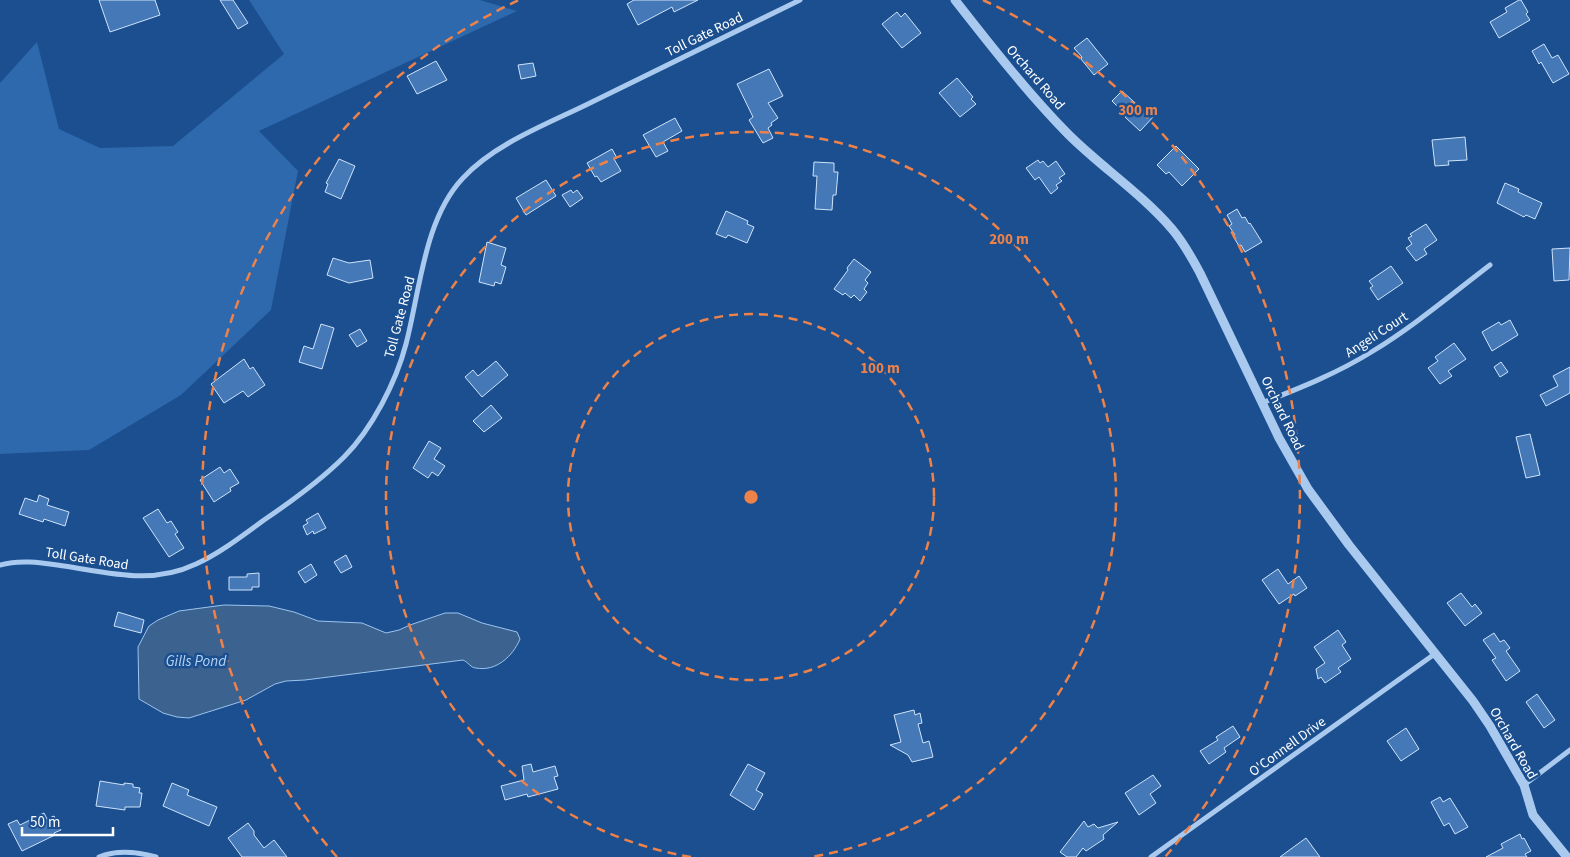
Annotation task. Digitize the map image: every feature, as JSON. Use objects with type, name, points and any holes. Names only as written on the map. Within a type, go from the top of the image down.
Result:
[{"type":"street","name":"Toll Gate Road","points":[[0,565],[37,562],[127,577],[162,575],[195,565],[232,543],[307,490],[346,455],[375,417],[392,382],[405,346],[437,217],[448,195],[462,178],[479,163],[537,129],[800,0]]},
{"type":"street","name":"Orchard Road","points":[[955,0],[1000,56],[1068,134],[1098,163],[1153,209],[1173,230],[1188,250],[1292,461],[1328,518],[1436,653],[1490,726],[1524,785],[1533,814],[1566,857]]},
{"type":"street","name":"Angeli Court","points":[[1262,403],[1313,383],[1374,351],[1490,265]]},
{"type":"street","name":"O'Connell Drive","points":[[1151,857],[1436,653]]},
{"type":"street","points":[[1524,785],[1570,750]]},
{"type":"street","points":[[99,857],[105,854],[127,852],[156,857]]},
{"type":"shaded area","points":[[249,0],[480,0],[517,11],[259,131],[298,171],[271,310],[181,395],[89,450],[0,454],[0,83],[37,42],[59,129],[100,148],[173,146],[284,54]]},
{"type":"water","name":"Gills Pond","points":[[224,605],[269,606],[294,612],[318,621],[362,623],[386,633],[445,613],[458,613],[482,623],[517,632],[520,639],[508,657],[490,668],[474,668],[463,660],[286,681],[275,684],[246,700],[189,718],[163,713],[139,699],[138,647],[149,626],[179,611]]},
{"type":"building","points":[[99,0],[155,0],[160,15],[110,32]]},
{"type":"building","points":[[220,0],[233,0],[248,23],[238,29]]},
{"type":"building","points":[[634,0],[698,0],[674,12],[672,7],[638,25],[627,4]]},
{"type":"building","points":[[1521,0],[1528,12],[1526,14],[1530,20],[1499,38],[1490,22],[1507,12],[1505,8]]},
{"type":"building","points":[[897,12],[901,17],[905,13],[921,33],[902,48],[882,24]]},
{"type":"building","points":[[1087,38],[1108,64],[1094,75],[1074,48]]},
{"type":"building","points":[[1544,44],[1552,58],[1558,55],[1569,74],[1553,83],[1532,51]]},
{"type":"building","points":[[436,61],[447,80],[417,94],[407,76]]},
{"type":"building","points":[[533,63],[536,76],[521,79],[518,65]]},
{"type":"building","points":[[769,69],[783,96],[768,103],[778,118],[768,128],[773,138],[763,143],[749,120],[753,117],[737,84]]},
{"type":"building","points":[[957,78],[973,97],[971,99],[976,104],[960,117],[939,93]]},
{"type":"building","points":[[1122,91],[1144,111],[1148,107],[1156,114],[1140,131],[1112,101]]},
{"type":"building","points":[[675,118],[682,131],[663,142],[668,151],[656,157],[643,135]]},
{"type":"building","points":[[1465,137],[1467,160],[1448,161],[1449,165],[1435,166],[1432,140]]},
{"type":"building","points":[[1176,146],[1199,169],[1182,186],[1169,172],[1166,174],[1157,165]]},
{"type":"building","points":[[612,149],[617,158],[614,159],[621,171],[601,182],[597,176],[595,177],[587,163]]},
{"type":"building","points":[[339,159],[355,166],[341,199],[325,192],[328,184],[326,183]]},
{"type":"building","points":[[1038,160],[1040,163],[1043,161],[1048,167],[1056,161],[1065,174],[1059,178],[1062,181],[1056,185],[1058,188],[1051,194],[1039,177],[1035,180],[1026,168]]},
{"type":"building","points":[[814,162],[834,163],[834,172],[838,172],[836,195],[833,195],[832,210],[815,209],[817,176],[813,176]]},
{"type":"building","points":[[546,180],[556,196],[526,215],[516,198]]},
{"type":"building","points":[[1505,183],[1519,189],[1518,192],[1542,203],[1535,219],[1526,215],[1524,217],[1497,203]]},
{"type":"building","points":[[571,190],[573,193],[577,190],[583,198],[570,207],[562,195]]},
{"type":"building","points":[[1237,209],[1242,218],[1245,217],[1250,223],[1262,242],[1245,252],[1241,245],[1239,246],[1229,226],[1232,224],[1227,215]]},
{"type":"building","points":[[726,211],[748,221],[747,224],[754,227],[747,243],[728,235],[726,238],[716,234]]},
{"type":"building","points":[[1426,224],[1437,240],[1424,249],[1427,254],[1416,261],[1406,248],[1412,244],[1408,238],[1412,236],[1410,234]]},
{"type":"building","points":[[487,242],[506,248],[501,265],[506,267],[501,284],[495,282],[494,286],[479,282]]},
{"type":"building","points":[[1570,248],[1569,280],[1554,281],[1552,249]]},
{"type":"building","points":[[333,258],[349,263],[370,260],[373,278],[349,283],[327,275]]},
{"type":"building","points":[[854,259],[871,272],[865,280],[868,283],[864,289],[867,292],[860,301],[854,295],[851,298],[845,293],[843,295],[834,289]]},
{"type":"building","points":[[1391,266],[1403,283],[1378,300],[1370,288],[1373,286],[1369,281]]},
{"type":"building","points":[[1510,320],[1518,335],[1492,351],[1482,332],[1499,322],[1501,325]]},
{"type":"building","points":[[321,324],[334,328],[322,369],[299,362],[304,346],[313,349]]},
{"type":"building","points":[[360,329],[367,341],[357,347],[349,335]]},
{"type":"building","points":[[1454,343],[1466,359],[1448,371],[1452,376],[1440,384],[1428,368],[1438,361],[1435,357]]},
{"type":"building","points":[[244,359],[250,369],[253,367],[265,385],[248,397],[243,391],[224,403],[211,384]]},
{"type":"building","points":[[496,361],[508,375],[482,397],[465,377],[473,370],[478,376]]},
{"type":"building","points":[[1501,362],[1508,372],[1500,377],[1494,367]]},
{"type":"building","points":[[1570,367],[1570,393],[1546,406],[1540,395],[1558,386],[1553,376]]},
{"type":"building","points":[[491,405],[502,418],[484,432],[473,421]]},
{"type":"building","points":[[1530,434],[1540,475],[1526,478],[1516,437]]},
{"type":"building","points":[[429,441],[441,448],[434,459],[445,466],[438,476],[432,472],[428,478],[413,468]]},
{"type":"building","points":[[220,467],[224,473],[230,469],[239,483],[230,488],[231,491],[214,502],[200,480]]},
{"type":"building","points":[[39,495],[49,499],[47,505],[69,512],[65,526],[44,519],[43,522],[19,514],[25,498],[37,502]]},
{"type":"building","points":[[158,509],[167,523],[171,521],[178,532],[175,534],[184,548],[169,557],[143,518]]},
{"type":"building","points":[[318,513],[326,528],[314,534],[313,531],[307,535],[303,526],[308,523],[306,520]]},
{"type":"building","points":[[346,555],[352,567],[341,573],[334,562]]},
{"type":"building","points":[[311,564],[317,575],[305,583],[298,572]]},
{"type":"building","points":[[1278,569],[1288,584],[1299,576],[1307,588],[1279,604],[1262,580]]},
{"type":"building","points":[[259,573],[259,587],[252,587],[252,590],[229,590],[229,577],[247,577],[247,574]]},
{"type":"building","points":[[1461,593],[1472,607],[1475,604],[1482,613],[1465,626],[1447,603]]},
{"type":"building","points":[[118,612],[144,620],[141,633],[114,626]]},
{"type":"building","points":[[1338,630],[1346,642],[1342,645],[1351,659],[1338,668],[1341,672],[1325,683],[1321,677],[1318,679],[1316,669],[1325,663],[1314,647]]},
{"type":"building","points":[[1494,633],[1500,642],[1504,640],[1510,648],[1506,651],[1520,671],[1506,681],[1492,660],[1496,658],[1483,640]]},
{"type":"building","points":[[1537,694],[1555,720],[1544,728],[1526,702]]},
{"type":"building","points":[[914,710],[915,715],[920,713],[922,723],[918,724],[923,743],[929,741],[933,757],[912,762],[908,755],[890,745],[901,742],[894,715]]},
{"type":"building","points":[[1233,726],[1240,737],[1224,748],[1226,752],[1209,764],[1200,751],[1218,740],[1216,737]]},
{"type":"building","points":[[1406,728],[1419,749],[1401,761],[1387,741]]},
{"type":"building","points":[[531,764],[533,772],[555,766],[558,776],[554,777],[558,789],[528,797],[527,794],[505,800],[501,786],[524,780],[522,766]]},
{"type":"building","points":[[748,764],[765,773],[756,790],[763,794],[754,810],[730,795]]},
{"type":"building","points":[[1153,775],[1161,786],[1150,794],[1156,803],[1139,815],[1125,793]]},
{"type":"building","points":[[100,781],[124,785],[124,783],[133,784],[133,787],[140,788],[139,793],[142,793],[140,807],[125,807],[125,810],[96,806]]},
{"type":"building","points":[[172,783],[189,790],[187,795],[217,807],[209,826],[163,806]]},
{"type":"building","points":[[1440,797],[1443,802],[1450,798],[1468,827],[1455,834],[1449,823],[1444,826],[1431,802]]},
{"type":"building","points":[[44,813],[47,819],[54,816],[61,830],[54,833],[55,835],[22,851],[8,824],[17,820],[20,825]]},
{"type":"building","points":[[1084,821],[1088,827],[1094,824],[1098,828],[1118,822],[1103,835],[1104,839],[1086,851],[1083,848],[1076,857],[1067,857],[1060,852]]},
{"type":"building","points":[[248,823],[264,848],[274,840],[287,857],[242,857],[228,838]]},
{"type":"building","points":[[1520,834],[1531,851],[1525,854],[1527,857],[1486,857],[1503,848],[1501,844]]},
{"type":"building","points":[[1306,838],[1320,857],[1280,857],[1295,846]]}]
